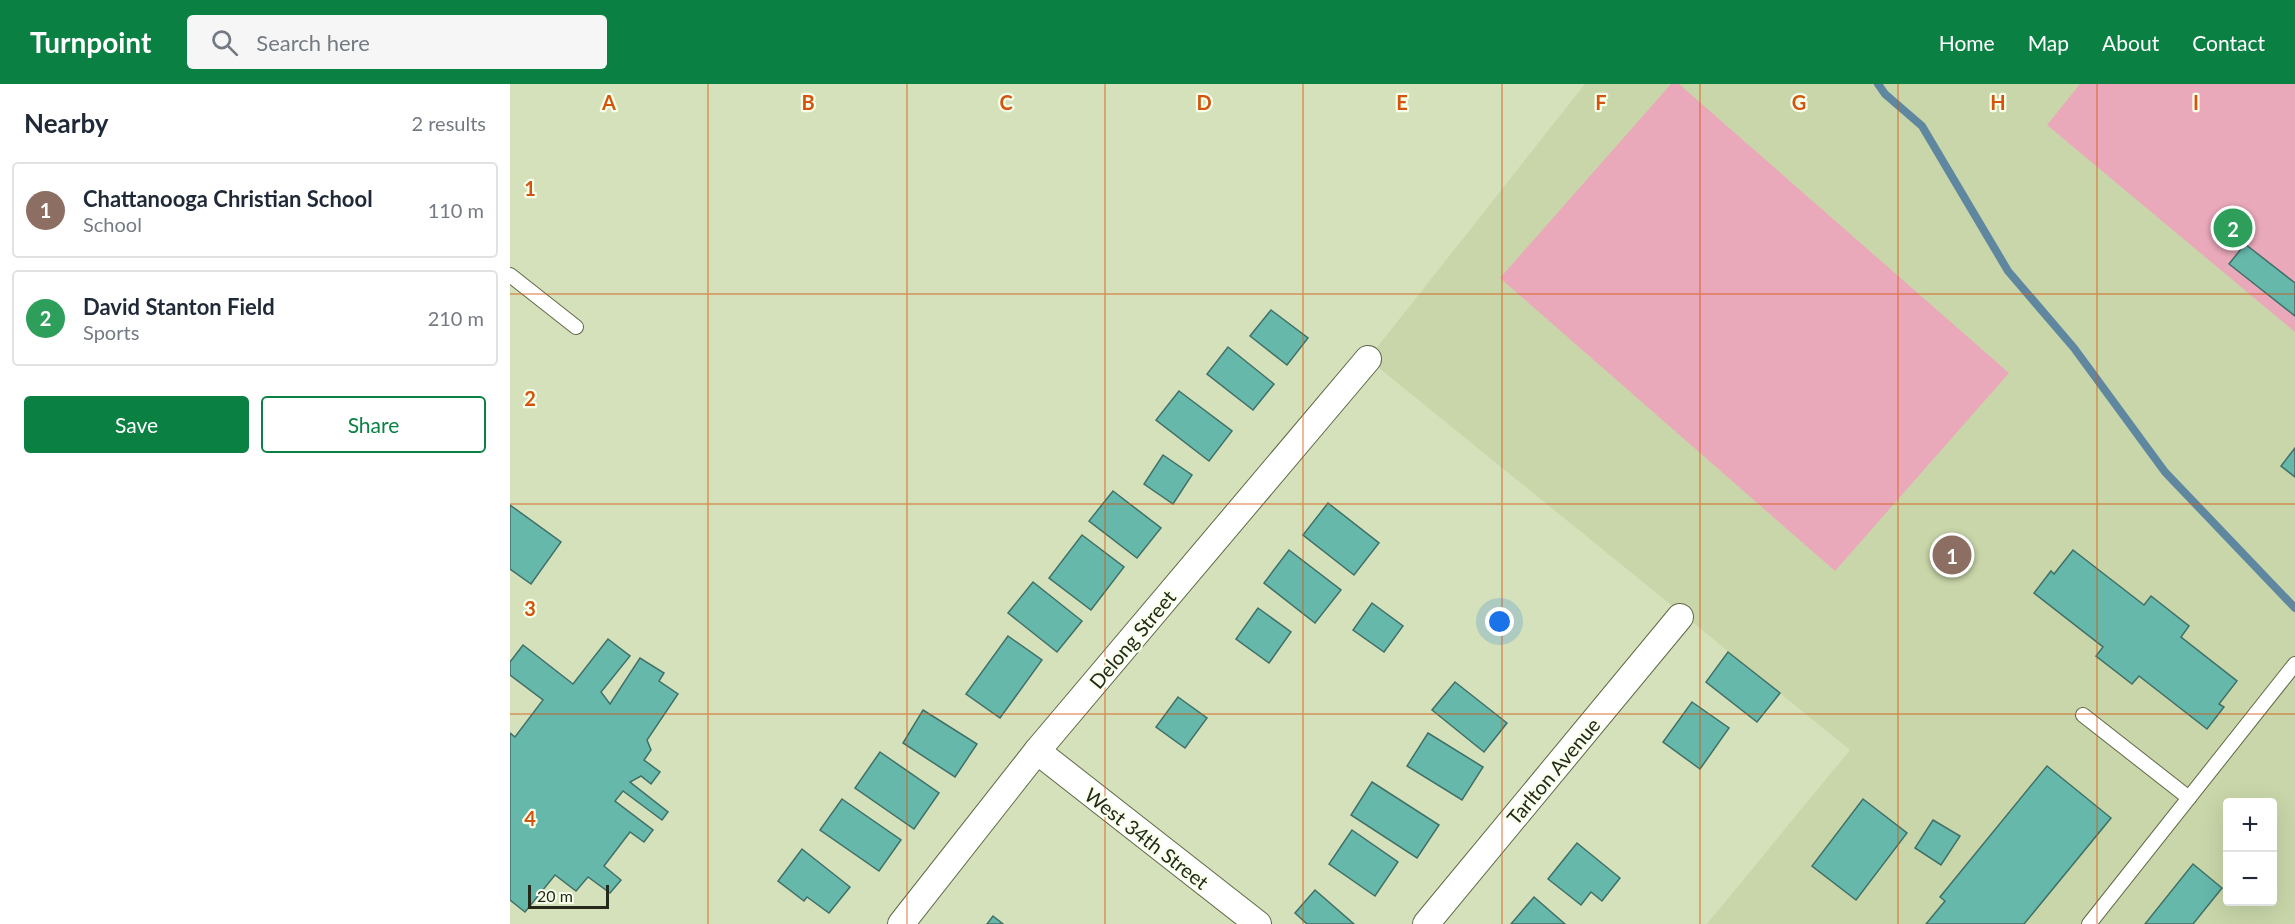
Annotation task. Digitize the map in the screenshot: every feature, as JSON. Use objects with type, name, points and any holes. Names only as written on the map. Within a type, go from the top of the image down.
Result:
[{"type":"street","name":"Delong Street","points":[[901,924],[1037,751],[1368,359]]},
{"type":"street","name":"Tarlton Avenue","points":[[1426,924],[1680,617]]},
{"type":"street","name":"West 34th Street","points":[[1037,751],[1258,924]]},
{"type":"lane","points":[[510,275],[576,327]]},
{"type":"lane","points":[[2089,924],[2295,664]]},
{"type":"lane","points":[[2084,715],[2189,798]]},
{"type":"shaded area","points":[[1585,84],[2295,84],[2295,924],[1707,924],[1850,750],[1368,359]]},
{"type":"shaded area","points":[[1671,84],[1679,84],[2009,373],[1835,571],[1500,278]]},
{"type":"shaded area","points":[[2080,84],[2295,84],[2295,332],[2047,125]]},
{"type":"building","points":[[2245,244],[2295,283],[2295,316],[2229,264]]},
{"type":"building","points":[[1271,310],[1308,338],[1287,365],[1250,336]]},
{"type":"building","points":[[1228,347],[1274,384],[1253,410],[1207,374]]},
{"type":"building","points":[[1179,391],[1232,431],[1209,461],[1156,420]]},
{"type":"building","points":[[2295,448],[2295,477],[2281,466]]},
{"type":"building","points":[[1163,455],[1192,475],[1173,504],[1144,484]]},
{"type":"building","points":[[1113,491],[1161,528],[1137,558],[1089,521]]},
{"type":"building","points":[[1328,503],[1379,543],[1354,575],[1303,535]]},
{"type":"building","points":[[510,505],[561,542],[531,584],[510,569]]},
{"type":"building","points":[[1082,535],[1124,567],[1091,610],[1049,578]]},
{"type":"building","points":[[1289,550],[1341,590],[1315,623],[1264,583]]},
{"type":"building","points":[[2073,550],[2144,605],[2151,596],[2189,626],[2181,637],[2237,681],[2219,704],[2224,707],[2207,729],[2139,676],[2132,684],[2096,656],[2103,647],[2034,593],[2051,571],[2054,574]]},
{"type":"building","points":[[1033,582],[1082,621],[1057,652],[1008,613]]},
{"type":"building","points":[[1372,603],[1403,626],[1384,652],[1353,630]]},
{"type":"building","points":[[1258,608],[1291,632],[1269,663],[1236,639]]},
{"type":"building","points":[[1008,636],[1042,660],[1000,718],[966,694]]},
{"type":"building","points":[[608,639],[630,656],[601,692],[610,704],[640,658],[664,673],[659,681],[678,694],[647,740],[651,750],[644,760],[660,772],[651,784],[641,776],[630,782],[668,812],[662,820],[623,791],[615,801],[653,830],[644,842],[630,832],[604,866],[621,880],[610,893],[588,877],[576,891],[555,875],[525,912],[510,900],[510,733],[515,737],[543,700],[510,675],[510,662],[523,645],[573,684]]},
{"type":"building","points":[[1728,652],[1780,693],[1757,722],[1706,682]]},
{"type":"building","points":[[1455,682],[1507,723],[1484,752],[1432,710]]},
{"type":"building","points":[[1178,697],[1207,718],[1185,748],[1156,727]]},
{"type":"building","points":[[1692,702],[1729,728],[1700,769],[1663,742]]},
{"type":"building","points":[[923,710],[977,744],[955,777],[903,743]]},
{"type":"building","points":[[1428,733],[1483,767],[1462,800],[1407,766]]},
{"type":"building","points":[[880,752],[939,793],[914,829],[855,788]]},
{"type":"building","points":[[2047,766],[2111,818],[2024,924],[1926,924],[1945,901],[1940,897]]},
{"type":"building","points":[[1372,782],[1439,825],[1417,858],[1351,815]]},
{"type":"building","points":[[842,799],[901,840],[879,871],[820,830]]},
{"type":"building","points":[[1863,799],[1907,833],[1856,900],[1812,866]]},
{"type":"building","points":[[1933,820],[1960,836],[1941,865],[1915,848]]},
{"type":"building","points":[[1352,830],[1398,862],[1375,896],[1329,864]]},
{"type":"building","points":[[1577,843],[1620,878],[1602,901],[1591,892],[1581,905],[1548,879]]},
{"type":"building","points":[[802,849],[850,887],[829,913],[807,897],[804,901],[778,881]]},
{"type":"building","points":[[2193,864],[2222,888],[2193,924],[2145,924]]},
{"type":"building","points":[[1315,890],[1354,924],[1307,924],[1295,913]]},
{"type":"building","points":[[1534,897],[1565,924],[1511,924]]},
{"type":"building","points":[[993,916],[1003,924],[987,924]]},
{"type":"waterway","points":[[1878,84],[1885,94],[1922,126],[2008,271],[2074,348],[2165,472],[2295,608]]},
{"type":"place","name":"David Stanton Field","points":[[2233,228]]},
{"type":"place","name":"Chattanooga Christian School","points":[[1952,555]]}]
